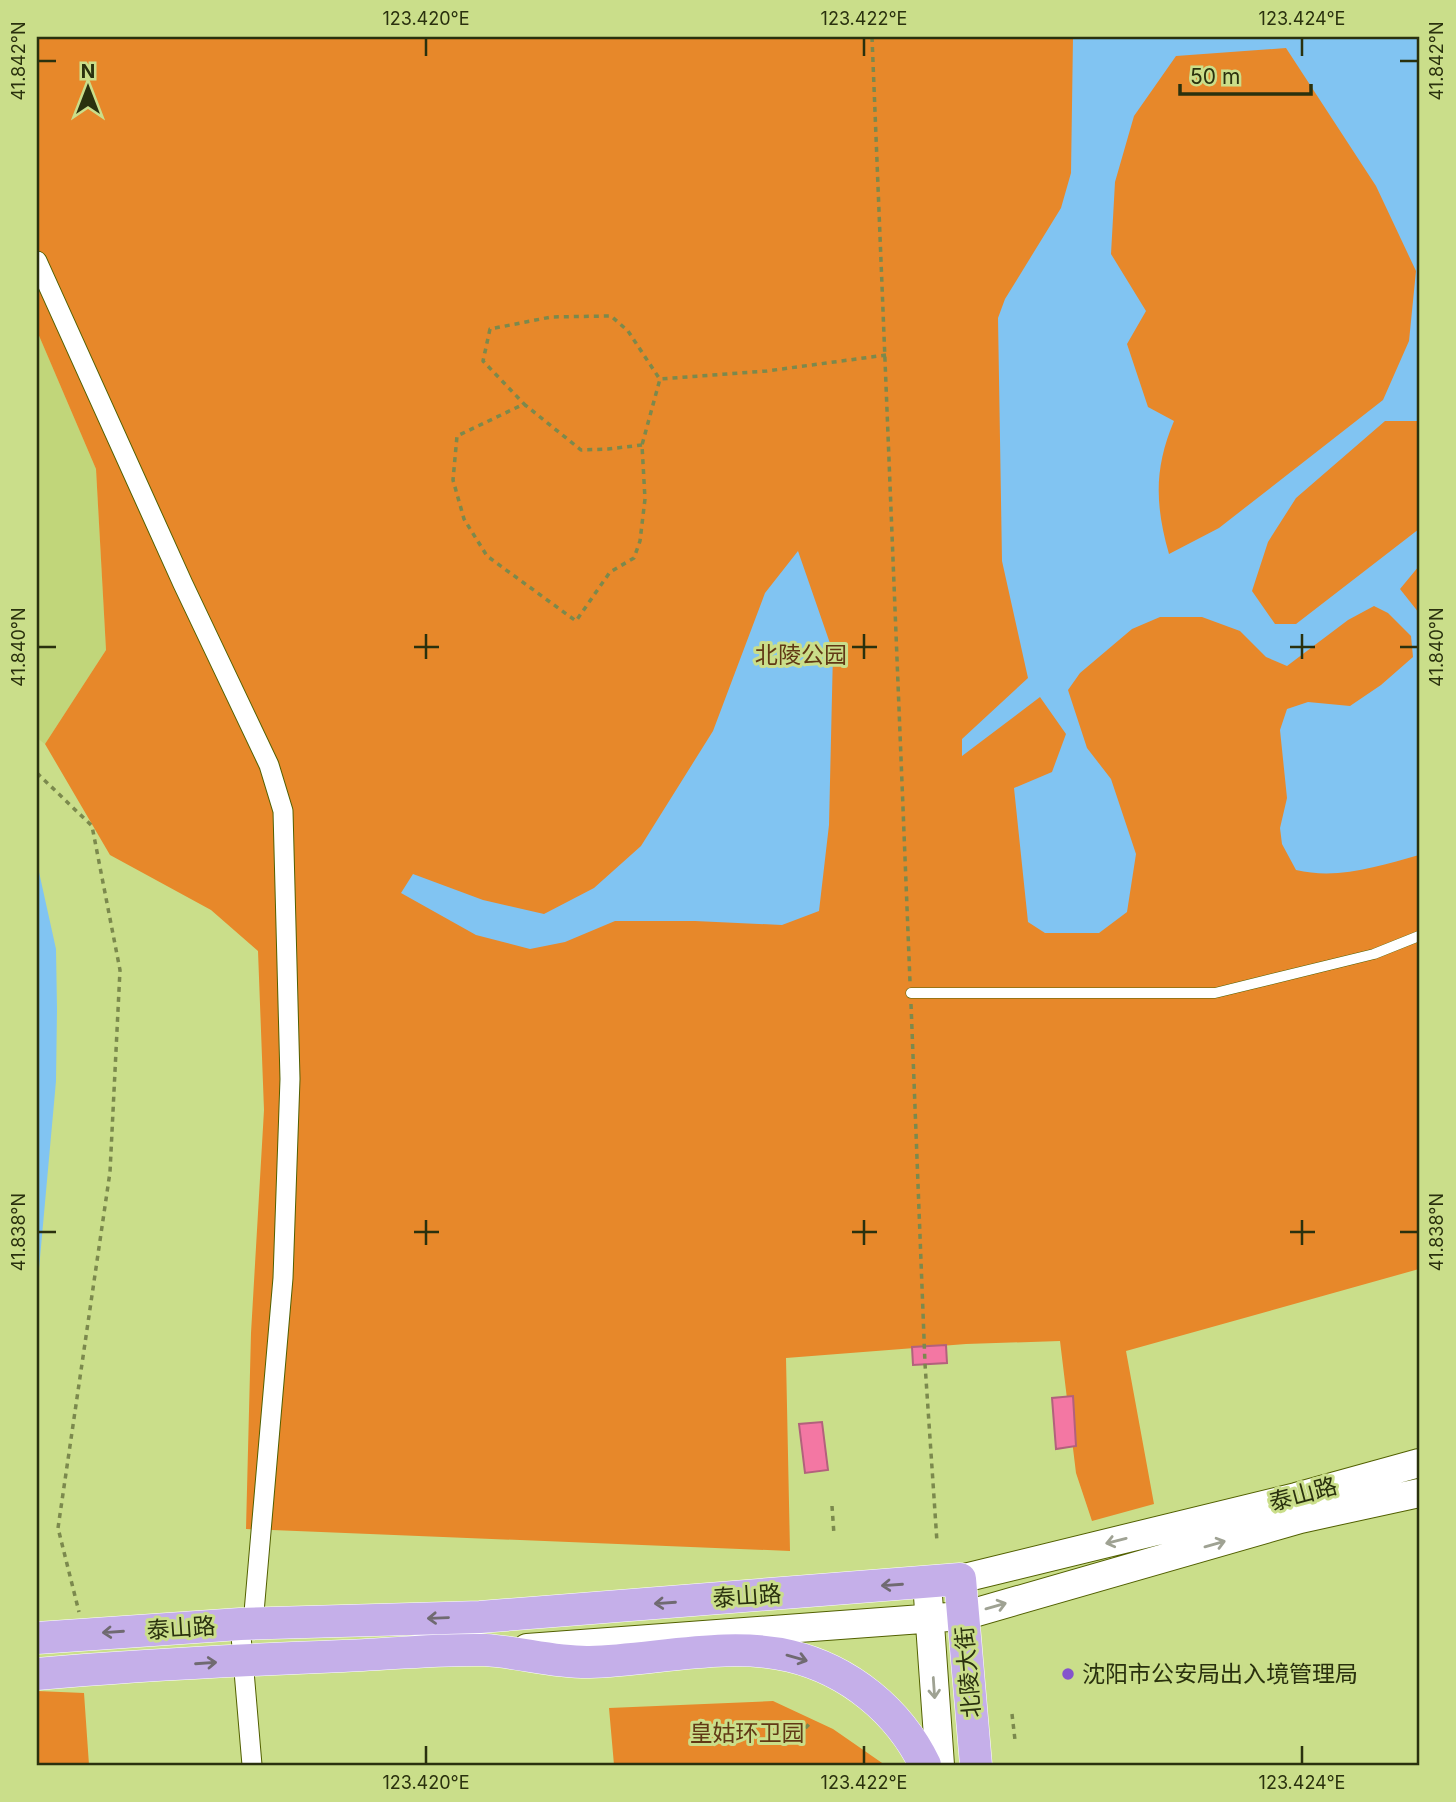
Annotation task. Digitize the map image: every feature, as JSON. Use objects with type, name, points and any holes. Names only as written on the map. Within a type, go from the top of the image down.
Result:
[{"type":"main road","name":"泰山路","points":[[61,1636],[247,1624],[481,1617],[960,1579],[1296,1497],[1419,1463]]},
{"type":"main road","name":"泰山路","points":[[51,1673],[244,1660],[485,1650],[963,1616],[1300,1519],[1419,1493]]},
{"type":"main road","name":"北陵大街","points":[[960,1579],[976,1765]]},
{"type":"main road","name":"北陵大街","points":[[927,1582],[940,1765]]},
{"type":"main road","points":[[485,1650],[588,1662],[730,1651],[763,1651],[792,1656],[843,1676],[874,1697],[899,1724],[925,1765]]},
{"type":"street","points":[[37,261],[183,584],[269,765],[283,811],[290,1079],[284,1265],[244,1660],[252,1765]]},
{"type":"lane","points":[[911,993],[1215,993],[1374,954],[1419,936]]},
{"type":"path","points":[[872,37],[925,1364],[937,1542]]},
{"type":"path","points":[[528,407],[524,404],[457,436],[453,480],[464,519],[487,556],[576,621],[610,572],[634,558],[640,541],[645,499],[642,444],[660,379],[628,331],[611,316],[551,317],[490,329],[483,361],[528,407],[581,450],[642,444]]},
{"type":"path","points":[[660,379],[767,371],[886,355]]},
{"type":"path","points":[[37,773],[92,825],[120,971],[110,1172],[58,1528],[61,1636]]},
{"type":"path","points":[[832,1506],[834,1535]]},
{"type":"path","points":[[1012,1714],[1015,1740]]},
{"type":"path","points":[[792,1743],[811,1722]]},
{"type":"shaded area","points":[[37,331],[96,469],[106,650],[45,744],[37,738]]},
{"type":"green space","name":"北陵公园","points":[[37,37],[1419,37],[1419,1269],[1126,1351],[1154,1504],[1092,1521],[1076,1473],[1060,1341],[966,1344],[786,1358],[790,1551],[246,1529],[251,1333],[264,1110],[258,951],[211,910],[110,855],[45,744],[106,650],[96,469],[37,331]]},
{"type":"green space","points":[[37,1691],[84,1693],[89,1765],[37,1765]]},
{"type":"green space","name":"皇姑环卫园","points":[[773,1701],[833,1729],[885,1765],[614,1765],[609,1708]]},
{"type":"water","points":[[1073,37],[1419,37],[1419,421],[1385,421],[1296,498],[1268,542],[1252,591],[1275,624],[1296,624],[1419,529],[1419,566],[1400,589],[1419,613],[1419,855],[1343,873],[1312,873],[1296,870],[1282,844],[1280,828],[1287,798],[1280,730],[1287,709],[1308,702],[1350,706],[1381,685],[1413,657],[1411,636],[1388,613],[1374,606],[1348,620],[1287,666],[1266,657],[1240,631],[1202,617],[1160,617],[1132,629],[1080,673],[1068,690],[1087,748],[1111,779],[1136,854],[1127,912],[1099,933],[1045,933],[1028,922],[1014,788],[1052,772],[1066,734],[1040,697],[962,756],[962,739],[1028,678],[1002,561],[998,318],[1005,299],[1061,208],[1071,173]],"holes":[[[1286,48],[1376,186],[1416,271],[1409,341],[1383,400],[1219,528],[1169,554],[1161,519],[1159,487],[1163,455],[1174,421],[1148,407],[1127,344],[1146,311],[1111,254],[1115,182],[1134,116],[1176,56]]]},
{"type":"water","points":[[798,551],[833,652],[829,825],[819,911],[782,925],[615,921],[565,942],[530,949],[476,935],[401,893],[413,874],[483,900],[544,914],[594,888],[641,846],[713,731],[765,593]]},
{"type":"water","points":[[37,863],[56,949],[57,1009],[56,1081],[37,1291]]},
{"type":"building","points":[[946,1345],[947,1363],[913,1365],[912,1347]]},
{"type":"building","points":[[1073,1396],[1076,1446],[1056,1449],[1052,1398]]},
{"type":"building","points":[[822,1422],[828,1470],[805,1473],[799,1424]]},
{"type":"place","name":"沈阳市公安局出入境管理局","points":[[1068,1674]]}]
